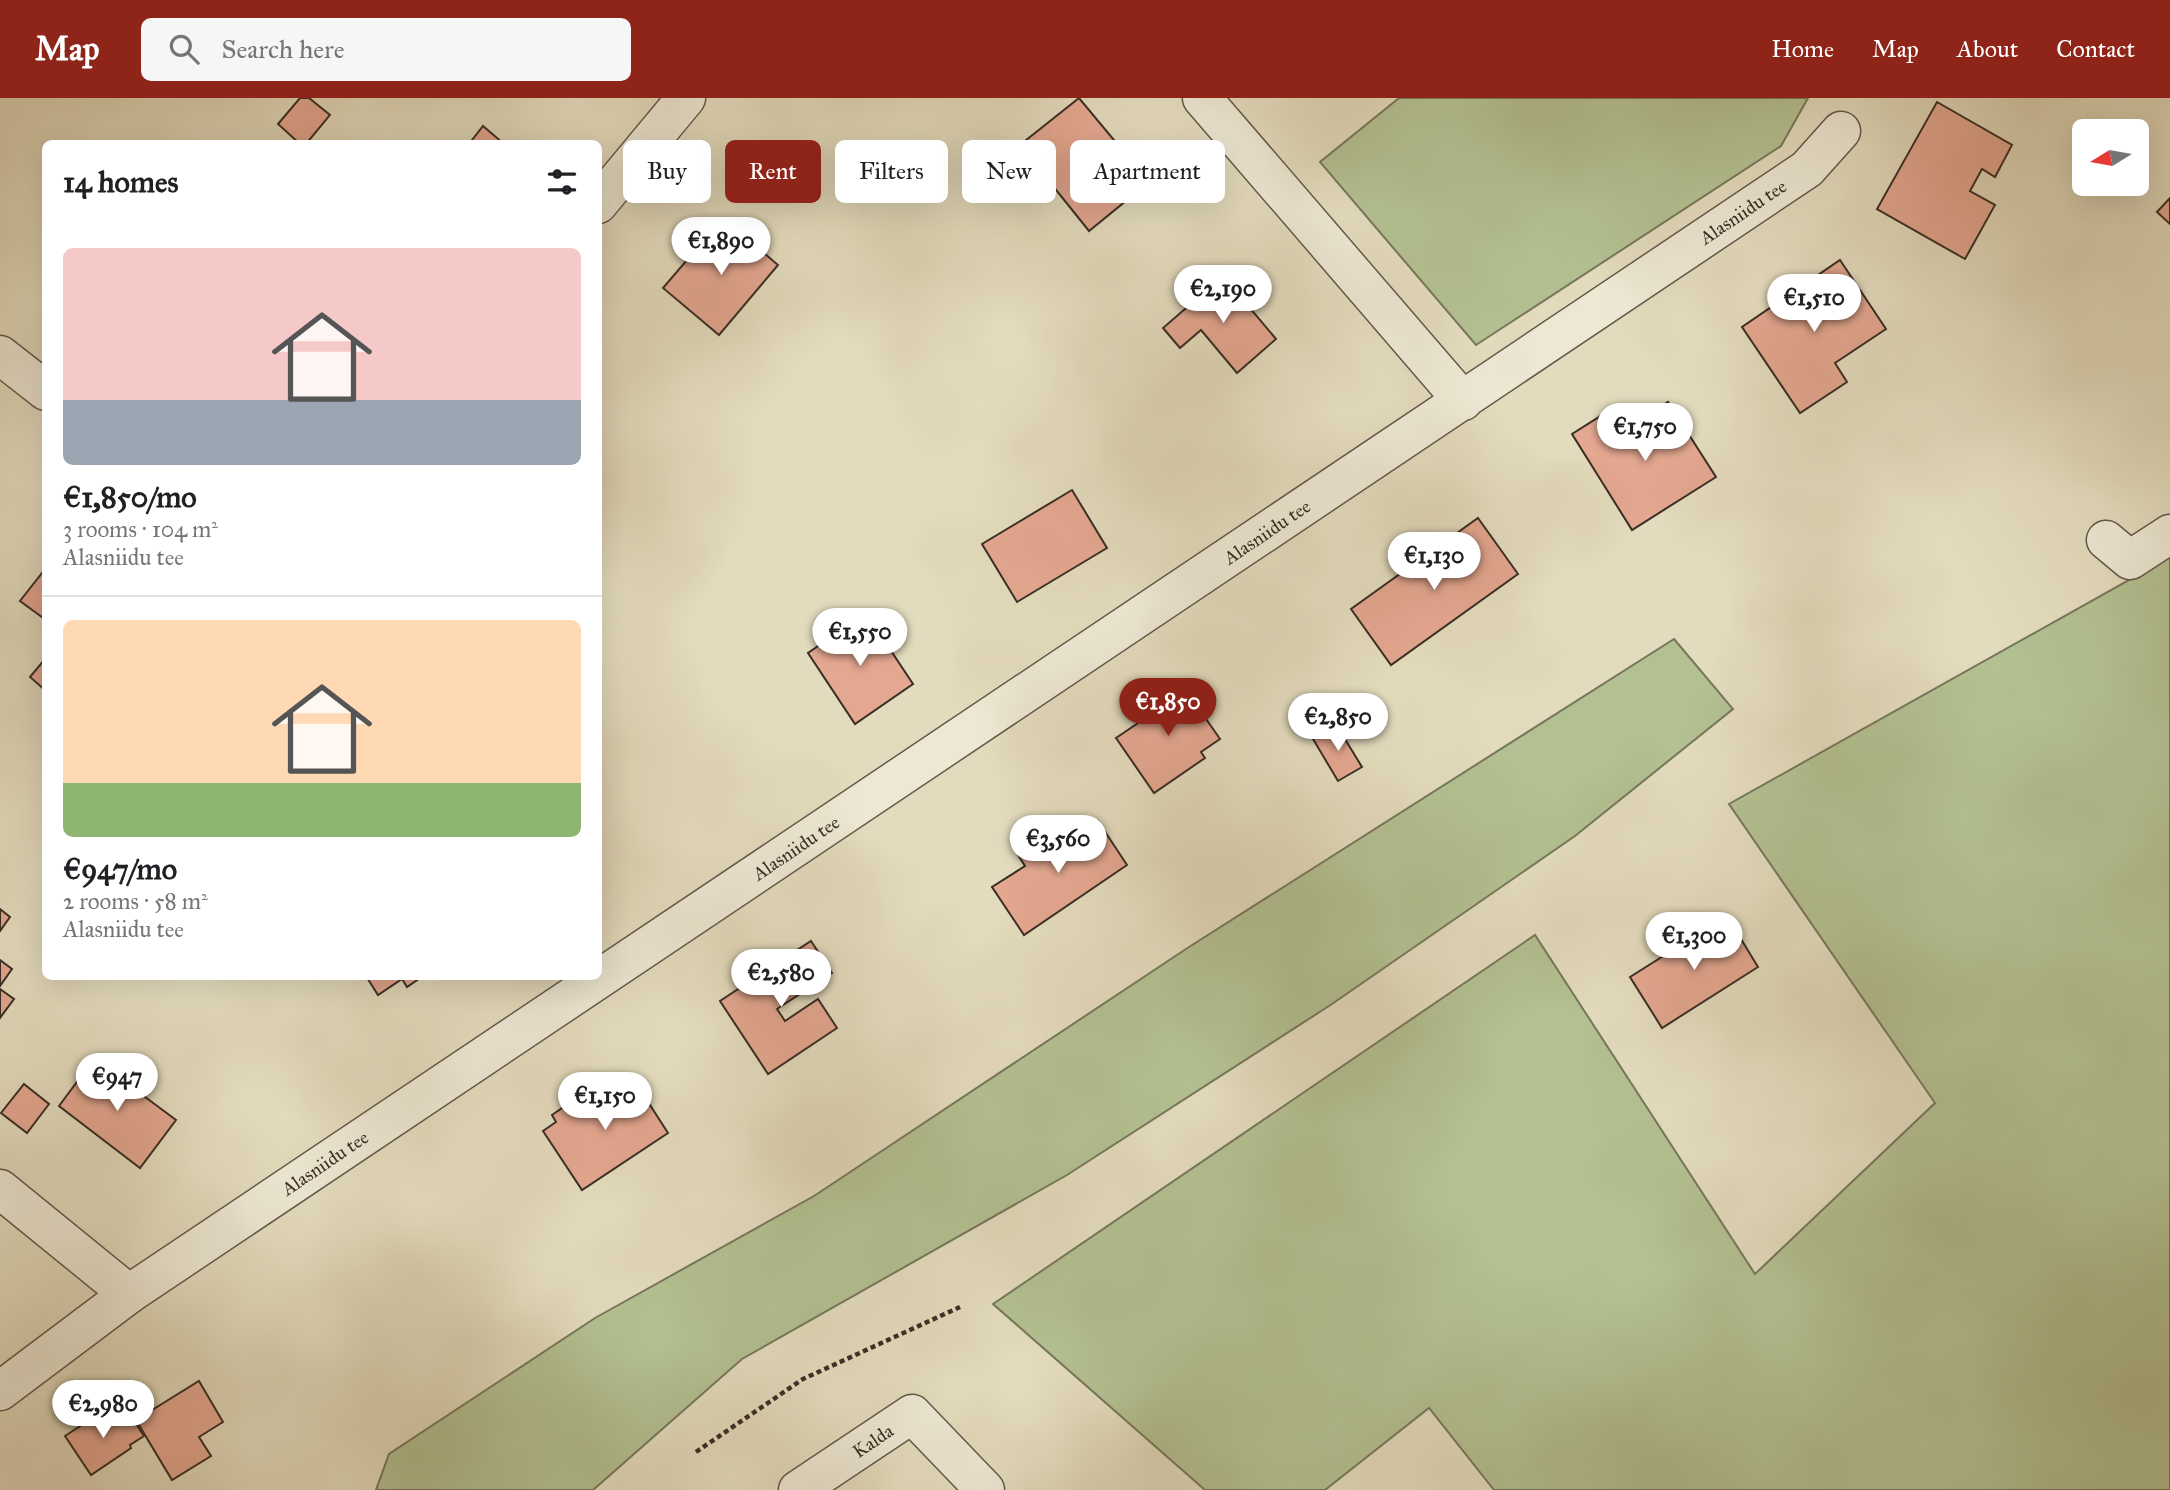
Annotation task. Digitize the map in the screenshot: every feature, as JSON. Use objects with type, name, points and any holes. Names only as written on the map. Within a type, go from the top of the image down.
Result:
[{"type":"street","points":[[602,199],[685,98]]},
{"type":"street","points":[[1202,98],[1463,401]]},
{"type":"street","name":"Alasniidu tee","points":[[602,977],[1807,169],[1841,131]]},
{"type":"street","points":[[0,355],[42,388]]},
{"type":"street","points":[[2106,540],[2130,560],[2170,534]]},
{"type":"street","name":"Alasniidu tee","points":[[0,1391],[129,1294],[598,980]]},
{"type":"street","points":[[0,1189],[129,1294]]},
{"type":"street","name":"Kalda","points":[[798,1490],[912,1414],[985,1490]]},
{"type":"path","points":[[696,1452],[803,1379],[960,1307]]},
{"type":"green space","points":[[1399,98],[1808,98],[1781,146],[1476,345],[1320,162]]},
{"type":"green space","points":[[2170,557],[2170,1490],[1494,1490],[1429,1408],[1325,1490],[1205,1490],[993,1304],[1535,935],[1755,1274],[1935,1103],[1729,804]]},
{"type":"green space","points":[[1674,639],[1733,709],[1575,836],[1332,1004],[1067,1175],[742,1359],[593,1490],[376,1490],[389,1454],[595,1318],[814,1196],[1189,947]]},
{"type":"building","points":[[300,98],[309,98],[330,115],[309,140],[296,140],[278,124]]},
{"type":"building","points":[[1079,98],[1114,140],[1070,140],[1070,203],[1123,203],[1089,231],[1056,190],[1056,140],[1026,140]]},
{"type":"building","points":[[1937,102],[2012,145],[1995,177],[1982,169],[1970,191],[1995,205],[1965,259],[1877,209]]},
{"type":"building","points":[[483,126],[499,140],[472,140]]},
{"type":"building","points":[[2170,198],[2170,224],[2157,212]]},
{"type":"building","points":[[723,218],[778,265],[719,335],[663,288]]},
{"type":"building","points":[[1840,260],[1886,329],[1835,363],[1847,382],[1800,413],[1742,327]]},
{"type":"building","points":[[1223,276],[1276,339],[1237,373],[1201,330],[1180,348],[1163,328]]},
{"type":"building","points":[[1668,402],[1716,477],[1632,530],[1572,434],[1607,412],[1620,433]]},
{"type":"building","points":[[1072,490],[1107,548],[1017,602],[982,544]]},
{"type":"building","points":[[1478,518],[1518,574],[1391,665],[1351,609]]},
{"type":"building","points":[[42,573],[42,617],[20,601]]},
{"type":"building","points":[[866,613],[913,684],[855,724],[808,653]]},
{"type":"building","points":[[42,663],[42,688],[30,677]]},
{"type":"building","points":[[1181,683],[1220,739],[1201,752],[1205,758],[1154,793],[1116,738],[1144,719],[1139,712]]},
{"type":"building","points":[[1337,726],[1362,767],[1338,781],[1313,739]]},
{"type":"building","points":[[1098,821],[1127,865],[1024,935],[992,887],[1025,866],[1018,855],[1060,827],[1070,841]]},
{"type":"building","points":[[0,909],[10,917],[0,931]]},
{"type":"building","points":[[1727,916],[1758,967],[1662,1028],[1630,977]]},
{"type":"building","points":[[811,941],[832,973],[777,1009],[785,1021],[818,999],[837,1028],[768,1074],[720,1001]]},
{"type":"building","points":[[0,960],[12,969],[0,986]]},
{"type":"building","points":[[369,980],[400,980],[378,995]]},
{"type":"building","points":[[403,980],[417,980],[407,987]]},
{"type":"building","points":[[0,989],[14,999],[0,1018]]},
{"type":"building","points":[[94,1059],[176,1120],[140,1168],[59,1106]]},
{"type":"building","points":[[630,1074],[668,1133],[582,1190],[543,1131],[556,1122],[552,1115],[568,1104],[573,1112]]},
{"type":"building","points":[[24,1084],[49,1104],[27,1133],[1,1113]]},
{"type":"building","points":[[199,1381],[223,1422],[199,1437],[211,1456],[172,1480],[136,1420]]},
{"type":"building","points":[[105,1410],[116,1425],[130,1415],[144,1436],[91,1475],[65,1436]]}]
